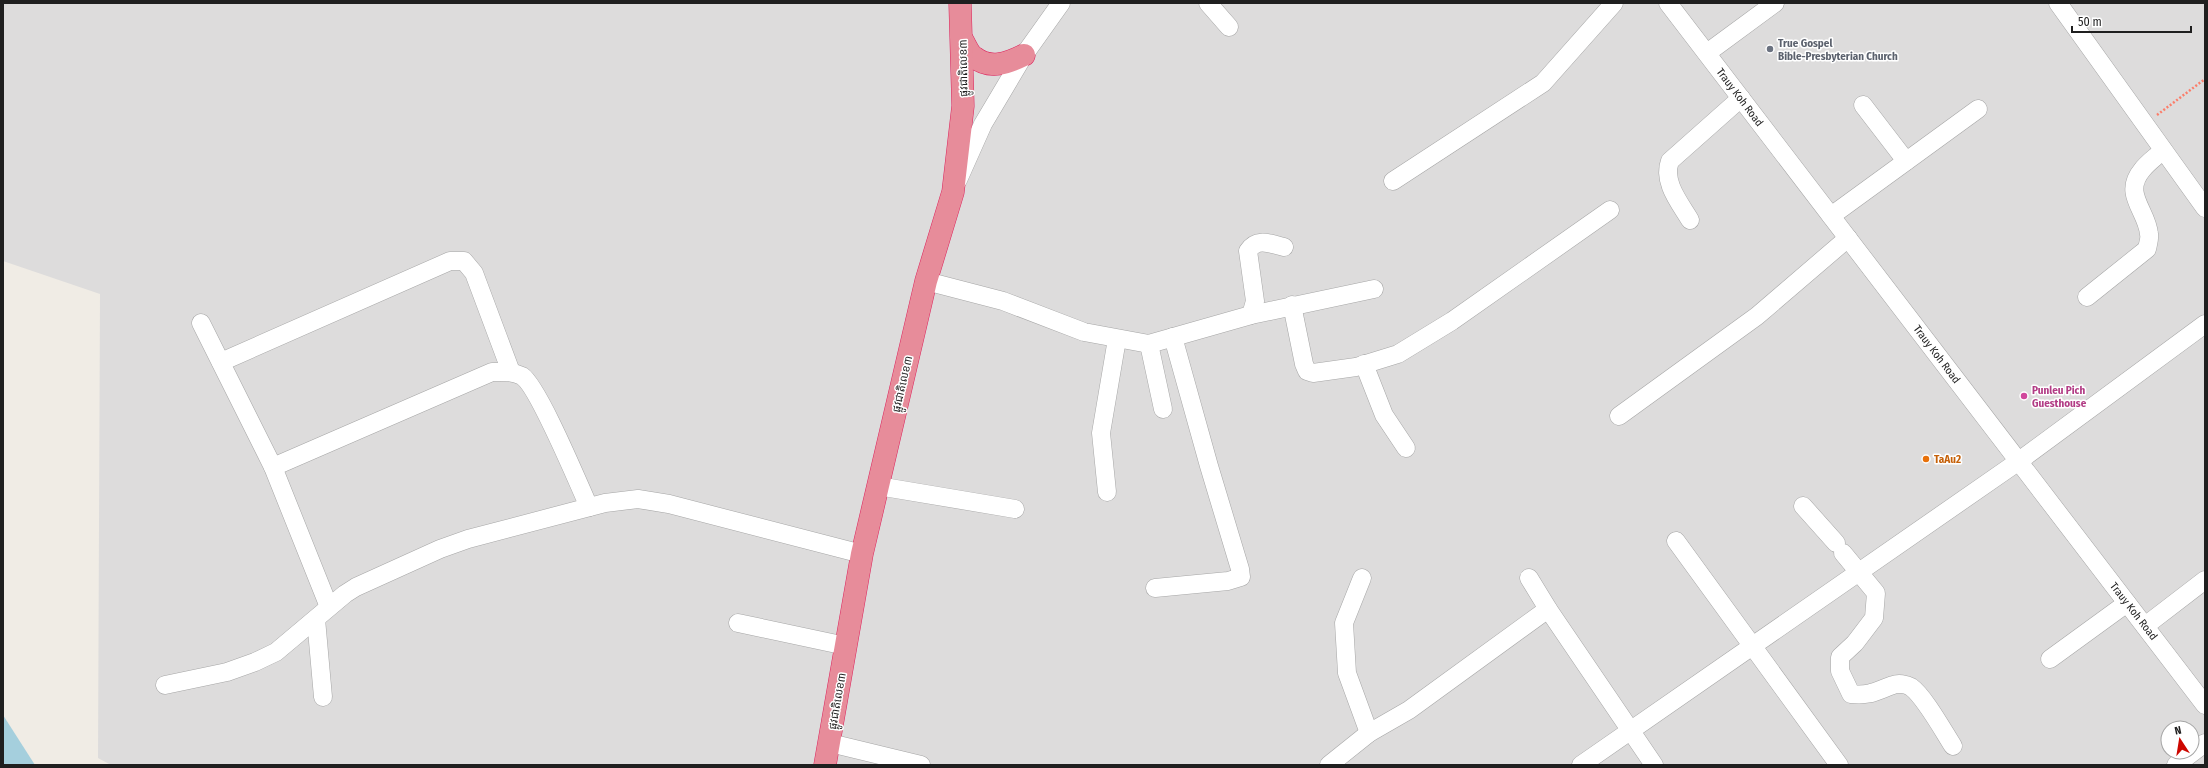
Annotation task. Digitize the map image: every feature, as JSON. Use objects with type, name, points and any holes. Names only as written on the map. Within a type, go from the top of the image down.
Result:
[{"type":"highway","name":"ផ្លូវជាតិលេខ៣","points":[[825,765],[830,744],[862,554],[926,282],[953,192],[963,106],[963,41],[960,3]]},
{"type":"highway","points":[[963,41],[973,57],[989,64],[1006,64],[1024,55]]},
{"type":"street","points":[[953,192],[983,124],[1024,55],[1061,3]]},
{"type":"street","points":[[1208,3],[1229,27]]},
{"type":"street","points":[[1393,181],[1543,83],[1614,3]]},
{"type":"street","name":"Trauy Koh Road","points":[[1668,3],[2205,705]]},
{"type":"street","points":[[1706,53],[1775,3]]},
{"type":"street","points":[[2058,3],[2143,125],[2205,208]]},
{"type":"street","points":[[1690,220],[1669,184],[1667,170],[1670,161],[1741,98]]},
{"type":"street","points":[[1864,104],[1906,161]]},
{"type":"street","points":[[1831,216],[1978,109]]},
{"type":"street","points":[[2087,297],[2147,249],[2149,234],[2144,217],[2136,203],[2134,184],[2142,170],[2162,150]]},
{"type":"street","points":[[1292,306],[1304,364],[1307,371],[1313,373],[1364,364],[1398,354],[1452,322],[1610,210]]},
{"type":"street","points":[[1619,416],[1757,316],[1848,238]]},
{"type":"street","points":[[1251,315],[1255,301],[1248,251],[1252,245],[1262,242],[1284,247]]},
{"type":"street","points":[[221,362],[450,261],[464,261],[474,273],[511,372]]},
{"type":"street","points":[[926,282],[1003,301],[1084,332],[1149,344],[1251,315],[1374,289]]},
{"type":"street","points":[[202,324],[273,467],[329,607]]},
{"type":"street","points":[[1581,765],[1750,645],[1860,571],[2018,461],[2205,324]]},
{"type":"street","points":[[1155,588],[1228,581],[1241,577],[1240,569],[1209,466],[1173,337]]},
{"type":"street","points":[[1107,492],[1101,433],[1117,339]]},
{"type":"street","points":[[1149,344],[1163,408]]},
{"type":"street","points":[[1364,364],[1384,415],[1406,448]]},
{"type":"street","points":[[273,467],[492,372],[511,372],[524,377],[545,411],[589,507]]},
{"type":"street","points":[[878,486],[1016,510]]},
{"type":"street","points":[[165,685],[227,672],[255,662],[276,652],[329,607],[356,587],[440,549],[468,538],[605,503],[638,499],[669,504],[862,554]]},
{"type":"street","points":[[1803,506],[1860,571],[1876,592],[1874,618],[1855,643],[1840,657],[1840,671],[1851,694],[1864,696],[1894,685],[1903,684],[1912,688],[1929,709],[1952,746]]},
{"type":"street","points":[[1676,541],[1750,645],[1839,765]]},
{"type":"street","points":[[1362,578],[1344,623],[1347,673],[1369,733]]},
{"type":"street","points":[[1529,578],[1548,609],[1654,765]]},
{"type":"street","points":[[2145,626],[2205,580]]},
{"type":"street","points":[[2050,659],[2127,603]]},
{"type":"street","points":[[1329,765],[1369,733],[1409,710],[1548,609]]},
{"type":"street","points":[[316,619],[323,697]]},
{"type":"street","points":[[738,623],[846,646]]},
{"type":"street","points":[[2176,765],[2205,743]]},
{"type":"street","points":[[830,744],[921,765]]},
{"type":"path","points":[[2143,125],[2205,79]]},
{"type":"shaded area","points":[[3,3],[2205,3],[2205,765],[111,765],[98,758],[100,294],[3,261]]},
{"type":"water","points":[[3,715],[35,765],[3,765]]},
{"type":"place","name":"True Gospel Bible-Presbyterian Church","points":[[1770,49]]},
{"type":"place","name":"Punleu Pich Guesthouse","points":[[2024,396]]},
{"type":"place","name":"TaAu2","points":[[1926,459]]}]
